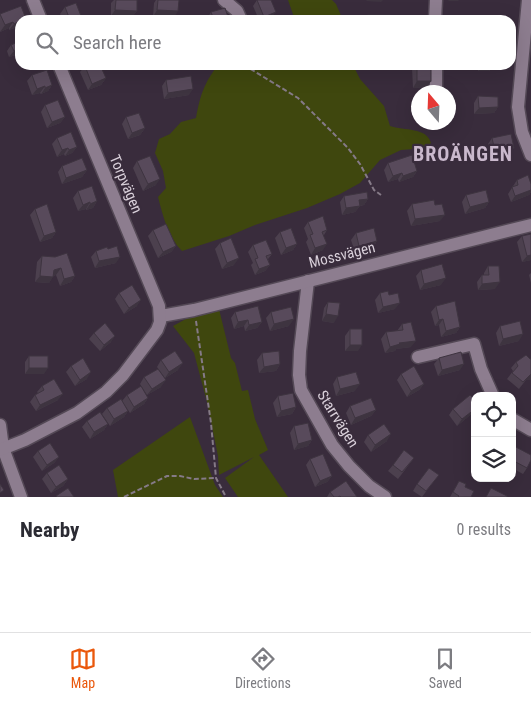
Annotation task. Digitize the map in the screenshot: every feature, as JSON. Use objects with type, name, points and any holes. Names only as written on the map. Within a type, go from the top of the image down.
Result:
[{"type":"street","points":[[33,0],[39,15]]},
{"type":"street","points":[[224,0],[237,11],[239,15]]},
{"type":"street","points":[[435,15],[436,0]]},
{"type":"street","points":[[528,0],[518,107],[522,132],[531,155]]},
{"type":"street","name":"Torpvägen","points":[[61,70],[159,306],[160,316]]},
{"type":"street","points":[[436,70],[436,85]]},
{"type":"street","name":"Mossvägen","points":[[160,316],[194,310],[531,225]]},
{"type":"street","name":"Starrvägen","points":[[308,281],[300,351],[299,375],[301,390],[332,445],[363,480],[385,497]]},
{"type":"street","points":[[2,449],[25,440],[78,413],[106,392],[123,375],[157,330],[160,316]]},
{"type":"street","points":[[418,357],[474,344],[481,369],[492,392]]},
{"type":"street","points":[[516,421],[531,430]]},
{"type":"street","points":[[0,425],[2,449],[21,497]]},
{"type":"path","points":[[252,70],[298,98],[348,148],[360,164],[374,190],[381,194]]},
{"type":"path","points":[[194,310],[211,423],[216,478],[226,497]]},
{"type":"path","points":[[124,497],[167,476],[194,479],[216,478]]},
{"type":"green space","points":[[288,0],[332,0],[341,15],[293,15]]},
{"type":"green space","points":[[215,70],[356,70],[360,79],[384,106],[390,126],[425,134],[431,143],[427,148],[401,150],[380,160],[360,183],[340,194],[307,208],[182,251],[170,233],[158,197],[166,188],[163,171],[155,153],[159,139],[170,134],[181,122],[196,118],[203,90]]},
{"type":"green space","points":[[219,309],[231,358],[235,363],[242,391],[248,390],[255,419],[268,450],[259,455],[288,497],[238,497],[225,478],[254,457],[219,475],[218,456],[207,402],[194,353],[173,326],[195,314]]},
{"type":"green space","points":[[190,417],[215,485],[223,497],[118,497],[113,470]]},
{"type":"building","points":[[116,0],[137,0],[137,11],[115,10]]},
{"type":"building","points":[[158,0],[179,0],[178,11],[157,10]]},
{"type":"building","points":[[257,0],[271,0],[276,12],[263,15]]},
{"type":"building","points":[[76,3],[81,15],[68,15],[65,7]]},
{"type":"building","points":[[21,6],[24,15],[15,15],[15,24],[13,22],[5,25],[0,14]]},
{"type":"building","points":[[225,8],[227,15],[212,15],[211,12]]},
{"type":"building","points":[[15,43],[15,51],[14,51],[11,45]]},
{"type":"building","points":[[47,70],[52,85],[37,89],[32,75]]},
{"type":"building","points":[[87,70],[102,70],[106,78],[92,84]]},
{"type":"building","points":[[417,70],[431,70],[431,81],[417,81]]},
{"type":"building","points":[[191,76],[193,89],[168,93],[166,80]]},
{"type":"building","points":[[478,96],[498,97],[498,107],[479,108]]},
{"type":"building","points":[[58,100],[65,117],[52,122],[45,105]]},
{"type":"building","points":[[139,113],[145,128],[132,133],[126,117]]},
{"type":"building","points":[[71,132],[77,147],[62,150],[57,138]]},
{"type":"building","points":[[511,134],[514,148],[495,151],[492,138]]},
{"type":"building","points":[[412,155],[417,171],[403,176],[402,173],[393,176],[388,163]]},
{"type":"building","points":[[150,156],[160,179],[148,184],[137,161]]},
{"type":"building","points":[[82,158],[87,170],[66,178],[62,166]]},
{"type":"building","points":[[528,175],[531,190],[515,196],[512,187],[518,185],[517,180]]},
{"type":"building","points":[[92,186],[97,201],[83,205],[78,191]]},
{"type":"building","points":[[486,190],[489,202],[470,207],[466,195]]},
{"type":"building","points":[[367,192],[368,199],[359,200],[360,206],[346,208],[344,196]]},
{"type":"building","points":[[434,200],[435,205],[442,204],[445,215],[415,219],[412,204]]},
{"type":"building","points":[[47,204],[56,232],[44,236],[35,209]]},
{"type":"building","points":[[323,216],[327,230],[322,232],[327,244],[315,248],[310,235],[313,234],[308,222]]},
{"type":"building","points":[[166,224],[176,246],[163,252],[153,230]]},
{"type":"building","points":[[291,228],[297,244],[286,248],[280,232]]},
{"type":"building","points":[[374,228],[377,241],[359,246],[356,233]]},
{"type":"building","points":[[531,234],[531,255],[527,256],[522,236]]},
{"type":"building","points":[[231,238],[239,258],[227,263],[220,243]]},
{"type":"building","points":[[266,240],[272,254],[266,256],[270,265],[259,269],[255,259],[258,258],[253,245]]},
{"type":"building","points":[[117,246],[120,257],[99,261],[96,251]]},
{"type":"building","points":[[67,253],[75,276],[64,279],[61,268],[54,270],[53,277],[40,276],[42,256],[55,257]]},
{"type":"building","points":[[442,264],[446,278],[424,284],[421,270]]},
{"type":"building","points":[[488,266],[499,266],[500,282],[482,284],[482,275],[489,275]]},
{"type":"building","points":[[132,285],[141,300],[129,308],[119,293]]},
{"type":"building","points":[[388,291],[389,295],[398,293],[400,303],[383,307],[380,293]]},
{"type":"building","points":[[455,301],[460,327],[446,331],[443,319],[439,320],[436,306]]},
{"type":"building","points":[[328,302],[340,303],[338,316],[326,314]]},
{"type":"building","points":[[258,306],[262,322],[249,325],[248,320],[238,322],[235,312]]},
{"type":"building","points":[[291,307],[294,319],[274,324],[271,312]]},
{"type":"building","points":[[520,321],[523,334],[503,339],[500,326]]},
{"type":"building","points":[[411,322],[416,341],[399,343],[390,347],[386,332],[403,330],[402,324]]},
{"type":"building","points":[[105,323],[115,336],[104,345],[94,333]]},
{"type":"building","points":[[350,329],[362,329],[362,345],[350,345]]},
{"type":"building","points":[[175,351],[183,363],[169,372],[161,360]]},
{"type":"building","points":[[279,351],[280,364],[264,367],[262,353]]},
{"type":"building","points":[[461,352],[464,364],[442,370],[439,358]]},
{"type":"building","points":[[526,355],[531,359],[531,374],[523,382],[512,373],[518,366],[516,362]]},
{"type":"building","points":[[29,356],[48,356],[48,368],[29,368]]},
{"type":"building","points":[[83,358],[91,372],[80,380],[71,366]]},
{"type":"building","points":[[414,366],[424,384],[411,391],[401,374]]},
{"type":"building","points":[[158,369],[166,380],[152,389],[144,377]]},
{"type":"building","points":[[356,372],[360,384],[340,389],[337,377]]},
{"type":"building","points":[[54,379],[63,394],[40,405],[35,395],[44,390],[42,386]]},
{"type":"building","points":[[141,386],[148,398],[134,407],[127,395]]},
{"type":"building","points":[[293,393],[296,407],[281,411],[278,396]]},
{"type":"building","points":[[471,396],[471,412],[462,419],[453,409]]},
{"type":"building","points":[[371,398],[376,410],[355,418],[350,406]]},
{"type":"building","points":[[121,399],[128,411],[114,419],[107,408]]},
{"type":"building","points":[[100,412],[108,424],[94,432],[87,421]]},
{"type":"building","points":[[308,423],[312,440],[298,444],[294,426]]},
{"type":"building","points":[[384,424],[391,434],[375,445],[368,435]]},
{"type":"building","points":[[50,443],[59,457],[47,465],[38,451]]},
{"type":"building","points":[[516,447],[531,455],[527,468],[516,462]]},
{"type":"building","points":[[404,450],[414,458],[402,472],[393,465]]},
{"type":"building","points":[[323,454],[332,476],[320,481],[310,459]]},
{"type":"building","points":[[59,465],[68,479],[56,487],[47,473]]},
{"type":"building","points":[[429,468],[439,475],[426,491],[417,484]]},
{"type":"building","points":[[346,481],[357,497],[334,497],[330,492]]},
{"type":"building","points":[[459,481],[466,484],[465,487],[474,491],[471,497],[458,497],[453,492]]},
{"type":"building","points":[[0,484],[4,490],[0,493]]},
{"type":"building","points":[[68,488],[74,497],[56,496]]},
{"type":"building","points":[[491,488],[507,496],[507,497],[486,497]]},
{"type":"district","name":"BROÄNGEN","points":[[463,154]]}]
